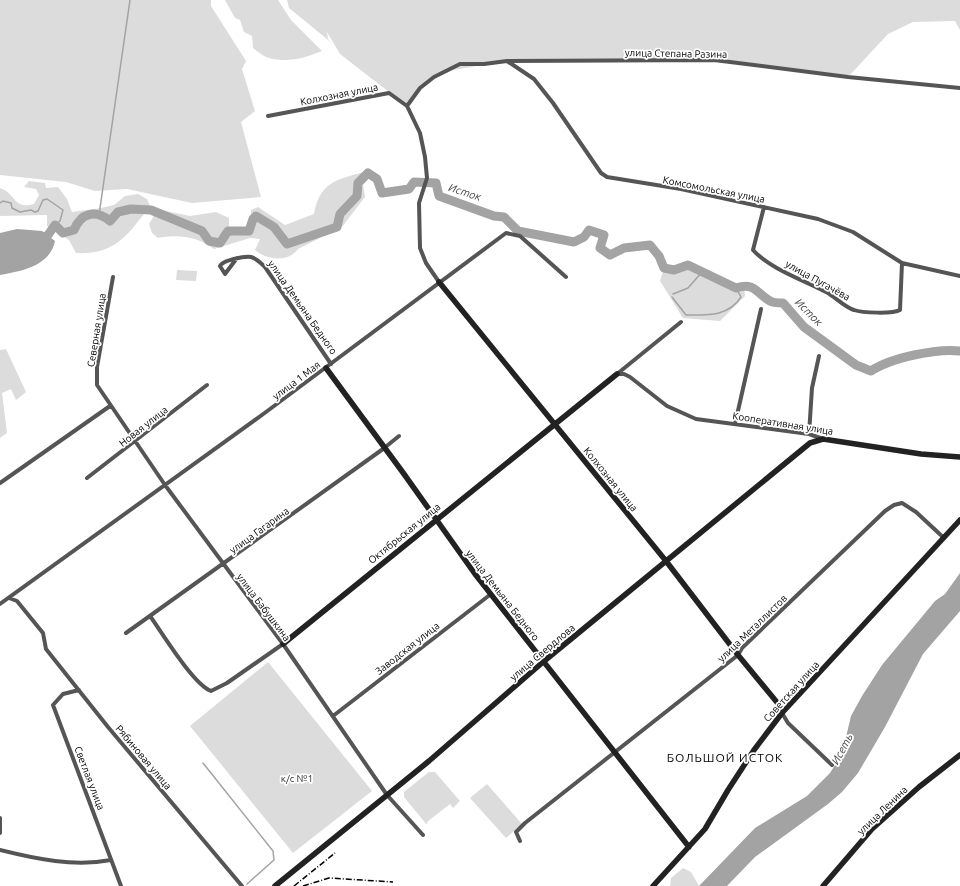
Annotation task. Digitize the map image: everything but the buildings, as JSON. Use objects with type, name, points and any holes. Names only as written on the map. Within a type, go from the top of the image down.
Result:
[{"type":"street","name":"улица Степана Разина","points":[[407,106],[420,88],[434,77],[460,64],[484,64],[507,61],[714,60],[848,77],[960,88]]},
{"type":"street","name":"Комсомольская улица","points":[[507,61],[534,79],[553,103],[589,158],[601,173],[607,177],[681,189],[818,219],[853,232],[902,263],[960,276]]},
{"type":"street","name":"Колхозная улица","points":[[268,116],[389,93],[407,106],[420,133],[425,157],[427,178],[419,204],[420,248],[426,263],[439,282],[666,561],[738,655],[780,706],[788,723],[832,764]]},
{"type":"street","name":"улица Пугачёва","points":[[764,207],[753,250],[795,278],[816,286],[854,310],[868,312],[893,312],[900,310],[902,263]]},
{"type":"street","name":"улица 1 Мая","points":[[0,604],[328,366],[506,233],[520,236],[566,277]]},
{"type":"street","name":"улица Демьяна Бедного","points":[[238,258],[251,256],[265,267],[328,366],[435,519],[543,662],[689,847]]},
{"type":"street","name":"Северная улица","points":[[97,384],[97,367],[113,278]]},
{"type":"street","points":[[735,424],[761,309]]},
{"type":"street","name":"Октябрьская улица","points":[[150,616],[193,676],[204,688],[211,691],[227,683],[283,644],[435,519],[681,322]]},
{"type":"street","points":[[809,434],[812,388],[819,356]]},
{"type":"street","name":"Кооперативная улица","points":[[617,374],[630,376],[667,406],[696,419],[809,434],[823,439],[921,454],[960,457]]},
{"type":"street","name":"улица Бабушкина","points":[[97,384],[110,406],[164,485],[283,644],[387,795],[423,835]]},
{"type":"street","name":"Новая улица","points":[[87,478],[207,385]]},
{"type":"street","points":[[0,483],[110,406]]},
{"type":"street","name":"улица Гагарина","points":[[126,633],[223,565],[385,448],[399,436]]},
{"type":"street","name":"улица Свердлова","points":[[275,886],[387,795],[543,662],[810,443],[823,439]]},
{"type":"street","name":"улица Металлистов","points":[[520,841],[516,832],[525,823],[738,655],[742,648],[885,511],[894,505],[902,503],[908,506],[944,538]]},
{"type":"street","name":"Советская улица","points":[[653,886],[705,829],[741,770],[782,713],[960,520]]},
{"type":"street","name":"Заводская улица","points":[[333,716],[491,594]]},
{"type":"street","name":"Рябиновая улица","points":[[9,598],[17,601],[42,633],[46,649],[242,886]]},
{"type":"street","name":"Светлая улица","points":[[79,690],[63,694],[53,705],[121,886]]},
{"type":"street","name":"улица Ленина","points":[[824,886],[872,829],[919,787],[960,755]]},
{"type":"street","points":[[0,818],[0,833]]},
{"type":"street","points":[[0,850],[28,857],[71,863],[111,860]]},
{"type":"green space","points":[[0,0],[211,0],[211,6],[246,61],[242,69],[255,111],[241,122],[261,197],[192,203],[127,189],[95,191],[66,182],[0,175]]},
{"type":"green space","points":[[225,0],[278,0],[291,20],[322,51],[303,58],[290,60],[269,58],[261,54],[253,48],[252,36],[244,32],[240,20],[235,18]]},
{"type":"green space","points":[[287,0],[960,0],[960,30],[955,21],[913,22],[888,34],[848,77],[714,60],[507,61],[447,71],[420,88],[407,106],[340,54],[327,32],[328,39],[333,44],[289,8]]},
{"type":"green space","points":[[371,170],[373,173],[363,184],[365,197],[342,227],[283,258],[271,258],[255,250],[260,239],[250,238],[214,249],[201,241],[187,237],[173,236],[158,238],[152,233],[149,224],[156,212],[161,210],[190,216],[216,212],[229,218],[229,227],[246,228],[251,220],[251,210],[258,207],[285,225],[314,214],[321,194],[334,182]]},
{"type":"green space","points":[[29,181],[45,183],[46,188],[58,187],[67,199],[72,212],[114,205],[125,196],[138,194],[147,199],[150,206],[135,226],[111,247],[101,251],[76,253],[69,240],[47,226],[47,215],[0,216],[0,188],[9,193],[18,203],[22,205],[34,204],[39,195],[36,189],[24,187]]},
{"type":"green space","points":[[688,265],[736,288],[744,285],[745,296],[720,321],[683,318],[660,281],[664,268],[674,270]]},
{"type":"green space","points":[[177,270],[197,271],[196,281],[176,280]]},
{"type":"green space","points":[[6,349],[26,392],[16,400],[11,389],[2,393],[7,433],[0,438],[0,350]]},
{"type":"green space","name":"к/с №1","points":[[268,662],[372,791],[293,853],[190,726]]},
{"type":"green space","points":[[429,772],[435,772],[460,801],[453,808],[450,804],[427,822],[427,825],[404,797],[404,792]]},
{"type":"green space","points":[[487,784],[522,824],[506,838],[470,798]]},
{"type":"green space","points":[[683,868],[691,872],[699,886],[670,886],[671,878]]},
{"type":"shaded area","points":[[17,229],[42,231],[55,241],[52,249],[41,262],[17,272],[0,275],[0,233]]},
{"type":"shaded area","points":[[960,573],[960,611],[923,654],[885,727],[858,773],[842,792],[828,804],[755,857],[727,886],[699,886],[755,828],[807,796],[830,773],[842,754],[851,716],[882,665],[935,601],[945,594]]},
{"type":"waterway","points":[[99,215],[130,0]]},
{"type":"waterway","name":"Исток","points":[[37,240],[48,235],[55,225],[63,233],[74,230],[80,220],[89,215],[99,215],[110,221],[118,212],[131,209],[151,210],[202,231],[209,241],[220,243],[228,231],[249,231],[253,219],[256,216],[274,227],[287,244],[337,227],[340,214],[357,196],[358,183],[368,173],[377,179],[382,193],[409,189],[414,182],[436,183],[439,196],[494,216],[504,217],[518,231],[574,242],[584,237],[589,230],[604,235],[600,248],[610,255],[624,248],[650,245],[659,256],[664,268],[674,270],[688,265],[736,288],[747,286],[751,287],[771,302],[783,303],[804,327],[856,365],[871,371],[879,366],[914,355],[950,350],[960,351]]},
{"type":"waterway","points":[[0,203],[3,201],[11,203],[12,208],[20,212],[31,210],[35,212],[38,211],[43,200],[47,199],[63,210],[60,221],[55,225]]},
{"type":"waterway","points":[[673,294],[688,288],[702,272]]},
{"type":"waterway","points":[[672,297],[686,315],[709,315],[716,314],[736,304],[741,297],[736,288]]},
{"type":"waterway","points":[[203,763],[273,851],[274,860],[247,884]]},
{"type":"railway","points":[[294,886],[335,853]]},
{"type":"railway","points":[[303,886],[329,878],[393,882]]},
{"type":"district","name":"БОЛЬШОЙ ИСТОК","points":[[725,758]]},
{"type":"water label","name":"Исеть","points":[[842,749]]}]
